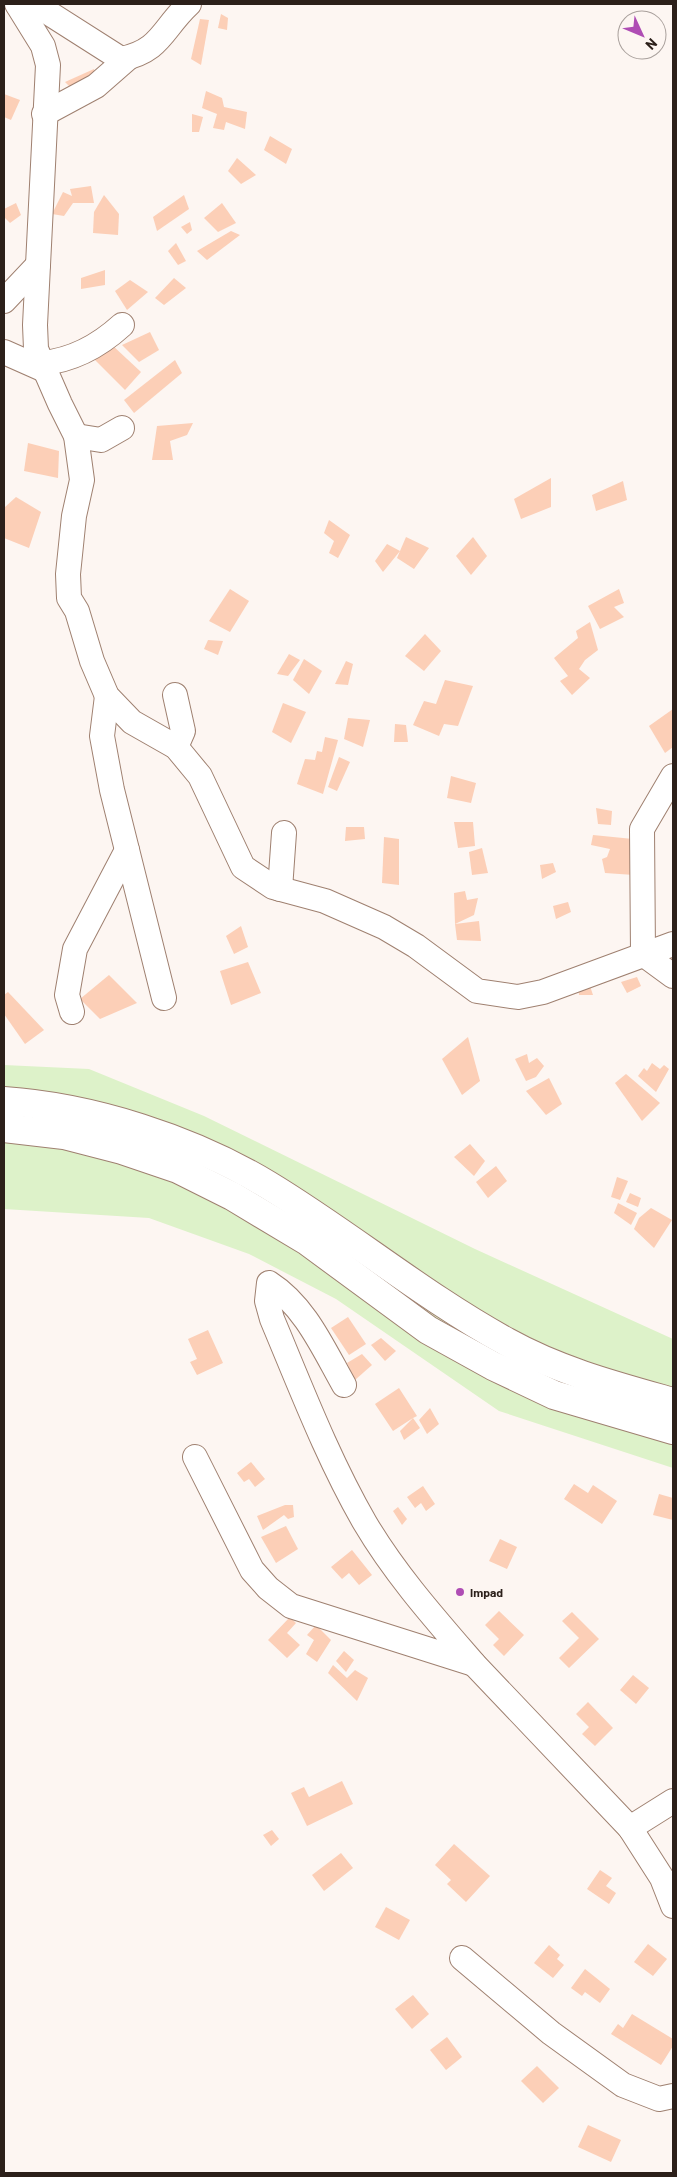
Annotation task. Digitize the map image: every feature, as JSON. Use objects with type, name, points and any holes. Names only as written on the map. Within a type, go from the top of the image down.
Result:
[{"type":"highway","points":[[4,1101],[99,1116],[185,1144],[267,1184],[428,1294],[508,1343],[585,1378],[673,1402]]},
{"type":"highway","points":[[4,1128],[64,1135],[122,1150],[178,1169],[232,1196],[307,1241],[428,1330],[493,1366],[554,1395],[673,1430]]},
{"type":"street","points":[[17,5],[44,10],[121,59],[138,56],[157,43],[189,4]]},
{"type":"street","points":[[17,5],[43,46],[48,65],[44,114],[35,325],[36,349],[76,436],[82,480],[74,516],[68,574],[69,598],[77,612],[107,696],[132,722],[176,747],[200,776],[243,867],[273,886],[325,900],[372,921],[416,946],[476,991],[518,997],[543,992],[673,944]]},
{"type":"street","points":[[44,114],[96,86],[128,58]]},
{"type":"street","points":[[4,301],[38,265]]},
{"type":"street","points":[[4,352],[45,367],[76,356],[109,337],[122,325]]},
{"type":"street","points":[[76,436],[101,440],[122,428]]},
{"type":"street","points":[[175,695],[183,732],[176,747]]},
{"type":"street","points":[[107,696],[102,736],[112,790],[164,998]]},
{"type":"street","points":[[643,954],[642,829],[673,776]]},
{"type":"street","points":[[280,888],[284,833]]},
{"type":"street","points":[[72,1012],[67,995],[76,949],[127,850]]},
{"type":"street","points":[[643,954],[673,976]]},
{"type":"street","points":[[344,1385],[310,1324],[286,1294],[269,1283],[267,1301],[272,1319],[332,1458],[366,1524],[427,1610],[474,1664],[630,1828],[662,1878],[673,1906]]},
{"type":"street","points":[[195,1457],[252,1570],[268,1588],[290,1606],[474,1664]]},
{"type":"street","points":[[630,1828],[673,1801]]},
{"type":"street","points":[[462,1958],[551,2033],[623,2085],[659,2099],[673,2096]]},
{"type":"green space","points":[[4,1065],[89,1069],[204,1116],[475,1249],[673,1339],[673,1468],[499,1411],[336,1299],[249,1254],[149,1218],[4,1209]]},
{"type":"building","points":[[221,14],[228,18],[227,30],[218,28]]},
{"type":"building","points":[[200,19],[209,20],[201,65],[191,59]]},
{"type":"building","points":[[94,69],[96,78],[71,88],[65,82]]},
{"type":"building","points":[[206,91],[222,98],[224,107],[247,112],[245,129],[226,122],[224,130],[213,128],[217,114],[202,108]]},
{"type":"building","points":[[4,94],[20,100],[11,120],[4,117]]},
{"type":"building","points":[[192,114],[203,117],[199,132],[192,132]]},
{"type":"building","points":[[270,136],[292,149],[286,164],[264,150]]},
{"type":"building","points":[[237,158],[256,175],[241,184],[228,171]]},
{"type":"building","points":[[91,186],[94,203],[73,203],[64,216],[52,214],[63,192],[72,196],[70,189]]},
{"type":"building","points":[[104,195],[119,214],[118,235],[93,233],[94,212]]},
{"type":"building","points":[[184,195],[189,209],[157,231],[153,217]]},
{"type":"building","points":[[16,203],[21,215],[10,223],[4,217],[4,209]]},
{"type":"building","points":[[222,203],[236,223],[218,232],[204,218]]},
{"type":"building","points":[[190,222],[192,230],[187,234],[181,227]]},
{"type":"building","points":[[231,231],[240,235],[207,260],[197,251]]},
{"type":"building","points":[[176,243],[186,261],[178,265],[168,251]]},
{"type":"building","points":[[105,270],[105,285],[81,289],[81,278]]},
{"type":"building","points":[[174,278],[186,288],[164,305],[155,298]]},
{"type":"building","points":[[130,280],[148,292],[127,310],[115,291]]},
{"type":"building","points":[[150,332],[159,350],[139,362],[122,345]]},
{"type":"building","points":[[112,345],[141,372],[125,390],[93,358]]},
{"type":"building","points":[[175,360],[182,373],[134,413],[124,400]]},
{"type":"building","points":[[193,423],[187,435],[170,441],[173,460],[152,460],[157,426]]},
{"type":"building","points":[[28,443],[59,451],[58,478],[24,471]]},
{"type":"building","points":[[551,478],[551,507],[521,519],[514,499]]},
{"type":"building","points":[[623,481],[627,500],[596,511],[592,495]]},
{"type":"building","points":[[16,497],[41,512],[29,548],[4,538],[4,508]]},
{"type":"building","points":[[329,520],[350,535],[338,558],[329,553],[334,541],[324,533]]},
{"type":"building","points":[[406,537],[429,548],[414,569],[397,558]]},
{"type":"building","points":[[473,537],[487,556],[471,575],[456,556]]},
{"type":"building","points":[[387,544],[400,551],[383,572],[375,561]]},
{"type":"building","points":[[230,589],[249,601],[230,632],[209,621]]},
{"type":"building","points":[[619,589],[624,603],[614,607],[624,617],[600,629],[588,606]]},
{"type":"building","points":[[590,622],[598,650],[585,660],[579,669],[590,678],[572,695],[560,681],[568,676],[554,658],[578,638],[576,631]]},
{"type":"building","points":[[425,634],[441,651],[424,671],[405,656]]},
{"type":"building","points":[[208,640],[223,641],[218,655],[204,649]]},
{"type":"building","points":[[289,654],[300,660],[288,676],[277,674]]},
{"type":"building","points":[[304,659],[322,671],[309,694],[293,680]]},
{"type":"building","points":[[346,661],[353,664],[348,685],[335,684]]},
{"type":"building","points":[[445,680],[473,686],[458,726],[444,724],[439,736],[413,725],[424,701],[436,704]]},
{"type":"building","points":[[283,703],[306,712],[291,743],[272,732]]},
{"type":"building","points":[[673,709],[673,747],[665,753],[649,726]]},
{"type":"building","points":[[348,718],[370,720],[363,747],[344,739]]},
{"type":"building","points":[[395,724],[406,725],[408,742],[394,742]]},
{"type":"building","points":[[325,737],[338,740],[323,794],[297,784],[305,759],[315,760],[317,751],[322,752]]},
{"type":"building","points":[[339,757],[350,762],[337,791],[328,787]]},
{"type":"building","points":[[451,776],[476,783],[471,803],[447,798]]},
{"type":"building","points":[[596,808],[612,811],[611,825],[598,824]]},
{"type":"building","points":[[454,822],[473,822],[475,846],[458,848]]},
{"type":"building","points":[[346,827],[364,827],[365,839],[345,841]]},
{"type":"building","points":[[593,835],[633,839],[634,875],[605,873],[602,859],[607,857],[610,849],[591,845]]},
{"type":"building","points":[[384,837],[399,839],[399,885],[382,883]]},
{"type":"building","points":[[482,848],[488,873],[472,875],[469,852]]},
{"type":"building","points":[[553,863],[556,872],[542,879],[540,865]]},
{"type":"building","points":[[465,891],[467,900],[478,898],[474,915],[455,924],[454,893]]},
{"type":"building","points":[[568,902],[571,912],[556,919],[553,906]]},
{"type":"building","points":[[479,921],[481,941],[457,940],[455,924]]},
{"type":"building","points":[[241,926],[248,947],[234,954],[226,936]]},
{"type":"building","points":[[248,962],[261,993],[231,1005],[220,971]]},
{"type":"building","points":[[109,975],[137,1003],[100,1019],[80,999]]},
{"type":"building","points":[[637,977],[641,986],[627,993],[621,982]]},
{"type":"building","points":[[590,986],[593,995],[579,995],[578,987]]},
{"type":"building","points":[[8,992],[44,1030],[25,1044],[4,1014],[4,995]]},
{"type":"building","points":[[468,1037],[480,1081],[462,1095],[442,1059]]},
{"type":"building","points":[[527,1054],[529,1063],[537,1058],[544,1066],[536,1077],[526,1081],[515,1059]]},
{"type":"building","points":[[652,1063],[660,1069],[664,1065],[669,1069],[656,1092],[638,1076],[644,1068],[647,1071]]},
{"type":"building","points":[[626,1074],[660,1103],[642,1121],[615,1083]]},
{"type":"building","points":[[549,1078],[562,1104],[546,1115],[526,1091]]},
{"type":"building","points":[[470,1144],[485,1161],[474,1176],[454,1157]]},
{"type":"building","points":[[496,1166],[507,1181],[488,1198],[476,1182]]},
{"type":"building","points":[[617,1177],[628,1181],[620,1200],[611,1197]]},
{"type":"building","points":[[630,1193],[641,1198],[638,1207],[626,1202]]},
{"type":"building","points":[[618,1203],[637,1213],[631,1225],[614,1213]]},
{"type":"building","points":[[651,1208],[672,1220],[654,1248],[634,1229],[639,1218]]},
{"type":"building","points":[[348,1317],[366,1344],[349,1355],[331,1328]]},
{"type":"building","points":[[208,1330],[223,1363],[197,1375],[190,1362],[197,1359],[188,1339]]},
{"type":"building","points":[[381,1338],[396,1351],[385,1361],[371,1345]]},
{"type":"building","points":[[362,1354],[372,1365],[355,1380],[347,1363]]},
{"type":"building","points":[[399,1388],[417,1416],[393,1431],[375,1404]]},
{"type":"building","points":[[430,1408],[439,1424],[427,1434],[419,1420]]},
{"type":"building","points":[[413,1418],[420,1428],[404,1440],[400,1431]]},
{"type":"building","points":[[251,1462],[265,1479],[255,1487],[249,1479],[244,1482],[237,1473]]},
{"type":"building","points":[[574,1484],[588,1493],[593,1485],[617,1501],[602,1524],[564,1499]]},
{"type":"building","points":[[423,1486],[435,1504],[426,1511],[421,1503],[415,1508],[407,1497]]},
{"type":"building","points":[[659,1494],[673,1498],[673,1520],[653,1515]]},
{"type":"building","points":[[285,1505],[293,1505],[294,1517],[288,1519],[284,1515],[263,1530],[257,1516]]},
{"type":"building","points":[[398,1507],[407,1519],[402,1525],[393,1511]]},
{"type":"building","points":[[286,1526],[298,1549],[276,1563],[261,1537]]},
{"type":"building","points":[[500,1539],[517,1547],[507,1569],[489,1561]]},
{"type":"building","points":[[352,1550],[372,1575],[359,1585],[349,1573],[342,1579],[331,1567]]},
{"type":"building","points":[[499,1611],[524,1635],[504,1656],[493,1645],[499,1639],[485,1625]]},
{"type":"building","points":[[572,1612],[599,1639],[569,1668],[559,1658],[579,1638],[562,1621]]},
{"type":"building","points":[[290,1617],[296,1623],[287,1633],[300,1645],[287,1658],[268,1640]]},
{"type":"building","points":[[316,1625],[331,1640],[317,1662],[306,1654],[314,1640],[307,1635]]},
{"type":"building","points":[[344,1651],[354,1660],[346,1672],[336,1661]]},
{"type":"building","points":[[333,1665],[347,1678],[355,1670],[368,1678],[357,1701],[328,1673]]},
{"type":"building","points":[[633,1675],[649,1688],[636,1704],[620,1690]]},
{"type":"building","points":[[588,1702],[613,1728],[595,1746],[582,1734],[589,1727],[576,1714]]},
{"type":"building","points":[[342,1781],[353,1804],[307,1826],[291,1793],[304,1787],[309,1797]]},
{"type":"building","points":[[272,1830],[279,1839],[271,1846],[263,1835]]},
{"type":"building","points":[[454,1844],[490,1876],[466,1902],[447,1884],[451,1880],[435,1865]]},
{"type":"building","points":[[341,1853],[353,1868],[324,1891],[312,1875]]},
{"type":"building","points":[[600,1870],[612,1878],[606,1886],[616,1893],[609,1904],[587,1889]]},
{"type":"building","points":[[386,1907],[410,1920],[399,1940],[375,1927]]},
{"type":"building","points":[[648,1944],[667,1959],[653,1976],[634,1962]]},
{"type":"building","points":[[549,1945],[560,1955],[557,1959],[564,1965],[553,1978],[534,1963]]},
{"type":"building","points":[[585,1969],[610,1989],[600,2003],[585,1992],[582,1996],[571,1988]]},
{"type":"building","points":[[413,1995],[429,2014],[412,2029],[395,2009]]},
{"type":"building","points":[[632,2014],[673,2039],[673,2046],[661,2065],[611,2034],[618,2024],[623,2028]]},
{"type":"building","points":[[447,2037],[462,2057],[446,2070],[430,2050]]},
{"type":"building","points":[[537,2066],[559,2088],[543,2103],[521,2081]]},
{"type":"building","points":[[588,2125],[621,2140],[611,2162],[578,2147]]},
{"type":"place","name":"Impad","points":[[460,1592]]}]
